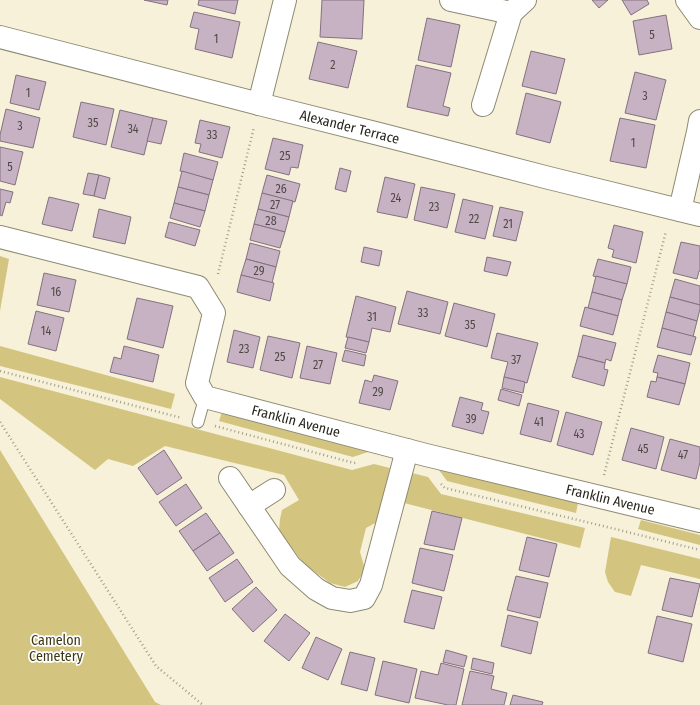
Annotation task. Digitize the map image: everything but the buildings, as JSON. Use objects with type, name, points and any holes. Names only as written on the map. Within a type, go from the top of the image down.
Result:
[{"type":"street","points":[[259,104],[285,0]]},
{"type":"street","points":[[451,0],[518,7],[483,105]]},
{"type":"street","points":[[687,0],[700,18]]},
{"type":"street","name":"Alexander Terrace","points":[[0,37],[684,211]]},
{"type":"street","points":[[684,211],[700,120]]},
{"type":"street","points":[[0,236],[198,287],[214,313],[197,383],[205,397]]},
{"type":"street","name":"Franklin Avenue","points":[[205,397],[407,450],[700,521]]},
{"type":"street","points":[[230,478],[290,566],[316,589],[332,598],[350,601],[364,598],[371,585],[407,450]]},
{"type":"street","points":[[249,506],[274,490]]},
{"type":"lane","points":[[198,422],[205,397]]},
{"type":"path","points":[[198,287],[218,277],[259,104]]},
{"type":"path","points":[[598,496],[684,211]]},
{"type":"path","points":[[0,422],[156,666],[203,705]]},
{"type":"green space","points":[[0,256],[9,259],[0,311]]},
{"type":"green space","points":[[0,346],[175,394],[171,409],[0,366]]},
{"type":"green space","points":[[0,377],[352,470],[374,464],[390,468],[377,522],[366,528],[360,552],[365,569],[358,581],[345,587],[330,583],[303,563],[279,530],[282,510],[299,500],[284,475],[165,446],[133,466],[108,459],[95,470],[0,399]]},
{"type":"green space","points":[[222,412],[371,451],[353,457],[219,421]]},
{"type":"green space","name":"Camelon Cemetery","points":[[0,450],[155,702],[161,705],[0,705]]},
{"type":"green space","points":[[436,466],[578,503],[576,513],[447,481]]},
{"type":"green space","points":[[412,473],[428,477],[441,494],[585,528],[580,548],[404,503]]},
{"type":"green space","points":[[641,520],[700,535],[700,545],[638,529]]},
{"type":"green space","points":[[611,537],[700,559],[700,579],[641,565],[631,596],[615,592],[608,582],[605,572]]}]
